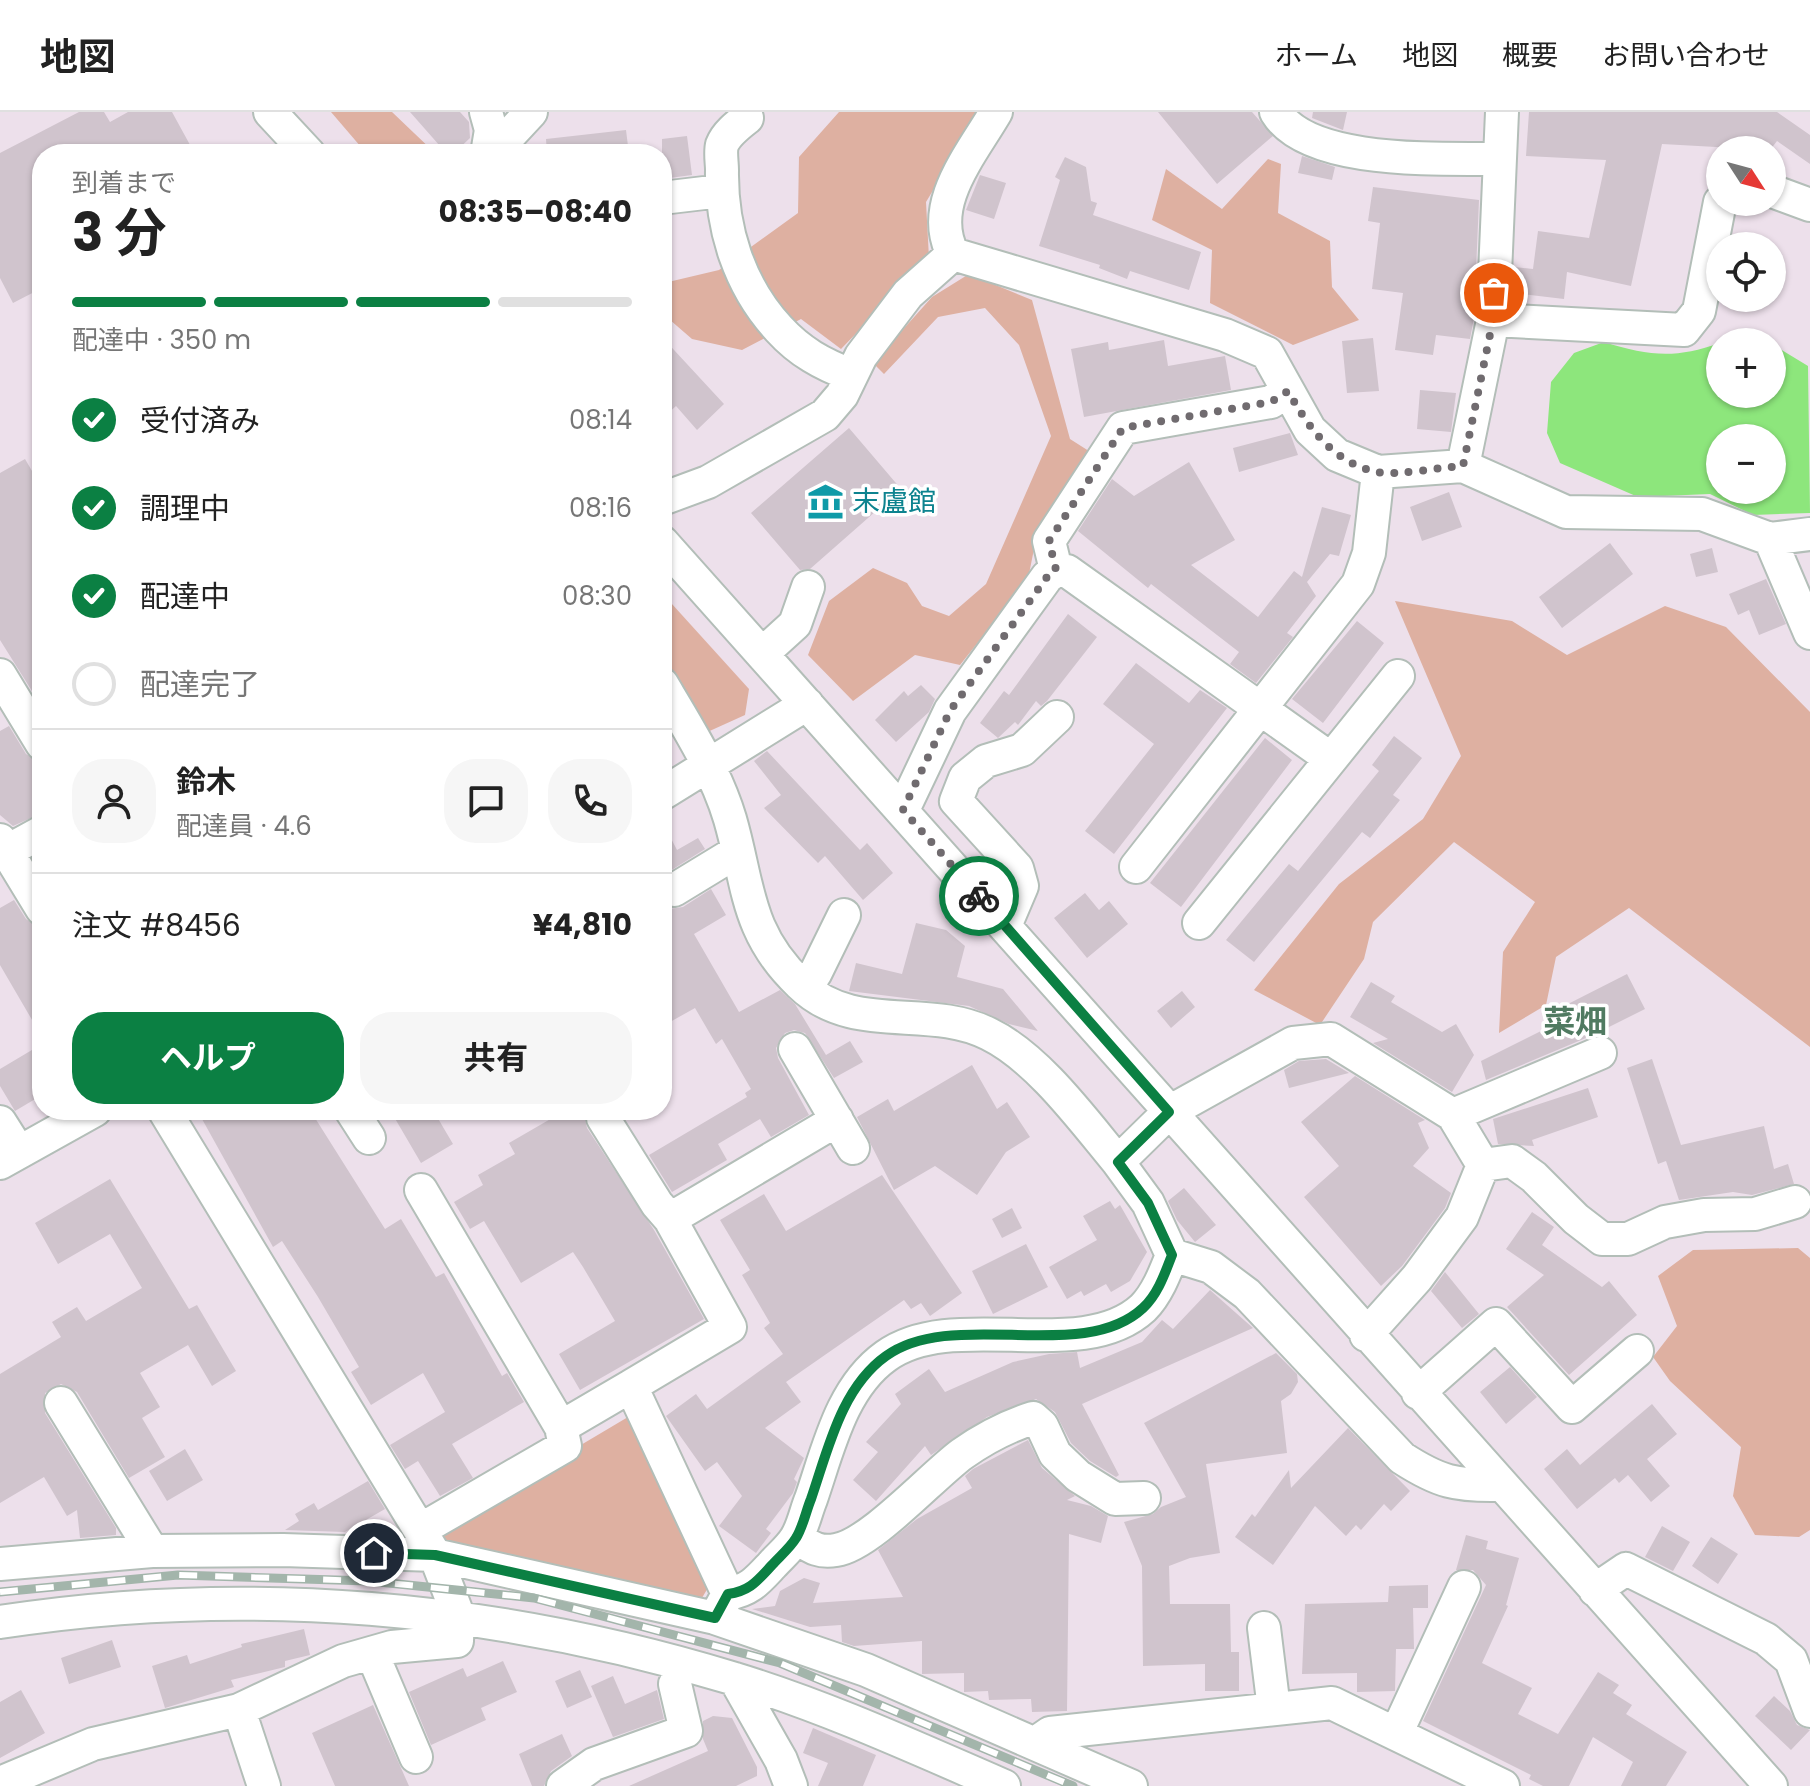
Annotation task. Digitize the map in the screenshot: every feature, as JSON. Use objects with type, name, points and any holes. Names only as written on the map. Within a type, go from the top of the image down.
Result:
[{"type":"street","points":[[270,112],[300,144]]},
{"type":"street","points":[[486,112],[491,130],[490,144]]},
{"type":"street","points":[[499,144],[531,112]]},
{"type":"street","points":[[996,112],[947,197],[943,235],[953,254],[1225,335],[1267,353],[1310,430],[1337,455],[1378,472],[1463,466],[1566,512],[1702,514],[1770,539],[1810,534]]},
{"type":"street","points":[[1276,112],[1281,120],[1311,138],[1371,157],[1500,159]]},
{"type":"street","points":[[1463,466],[1493,320],[1502,112]]},
{"type":"street","points":[[747,118],[733,128],[722,145],[721,191],[732,250],[752,293],[779,329],[816,362],[851,375]]},
{"type":"street","points":[[672,197],[721,191]]},
{"type":"street","points":[[1786,196],[1810,205]]},
{"type":"street","points":[[1493,320],[1684,330],[1699,311],[1717,216]]},
{"type":"street","points":[[672,495],[708,482],[825,415],[842,395],[851,375],[908,294],[953,254]]},
{"type":"street","points":[[1056,570],[1049,541],[1123,428],[1271,402],[1288,391]]},
{"type":"street","points":[[1136,867],[1358,584],[1369,553],[1378,472]]},
{"type":"street","points":[[1770,539],[1810,633]]},
{"type":"street","points":[[672,553],[1771,1786]]},
{"type":"street","points":[[903,810],[950,711],[1047,577],[1056,570],[1067,571],[1331,759]]},
{"type":"street","points":[[762,654],[795,624],[808,587]]},
{"type":"street","points":[[0,675],[32,728]]},
{"type":"street","points":[[1199,923],[1398,676]]},
{"type":"street","points":[[672,702],[708,769],[729,817],[743,886],[757,925],[777,958],[800,984],[823,1003],[853,1014],[966,1025],[989,1033],[1015,1050],[1067,1102],[1118,1162],[1148,1203],[1172,1255],[1161,1283],[1142,1308],[1111,1326],[1068,1334],[939,1336],[906,1342],[882,1358],[861,1380],[840,1416],[797,1538],[748,1591],[722,1606]]},
{"type":"street","points":[[672,789],[708,769],[807,704]]},
{"type":"street","points":[[1005,926],[1022,886],[1017,868],[956,801],[965,778],[986,761],[1022,750],[1057,717]]},
{"type":"street","points":[[32,836],[2,849],[32,894]]},
{"type":"street","points":[[674,890],[738,851]]},
{"type":"street","points":[[800,984],[815,974],[844,915]]},
{"type":"street","points":[[1118,1162],[1169,1112],[1293,1043],[1331,1039],[1453,1115],[1483,1165]]},
{"type":"street","points":[[795,1049],[853,1148]]},
{"type":"street","points":[[1453,1115],[1600,1053]]},
{"type":"street","points":[[0,1122],[9,1157],[77,1120]]},
{"type":"street","points":[[4,1781],[93,1744],[239,1710],[343,1661],[392,1647],[457,1641],[458,1615],[427,1542],[170,1120]]},
{"type":"street","points":[[357,1120],[369,1138]]},
{"type":"street","points":[[561,1427],[730,1327],[670,1219],[657,1204],[604,1120]]},
{"type":"street","points":[[670,1219],[837,1120]]},
{"type":"street","points":[[1483,1165],[1512,1161],[1602,1239],[1628,1239],[1665,1222],[1704,1215],[1755,1214],[1795,1202]]},
{"type":"street","points":[[1366,1335],[1417,1278],[1462,1217],[1483,1165]]},
{"type":"street","points":[[421,1190],[561,1427],[565,1446],[427,1542]]},
{"type":"street","points":[[1172,1255],[1211,1267],[1247,1294],[1402,1458],[1428,1475],[1459,1486],[1500,1485]]},
{"type":"street","points":[[1418,1393],[1496,1324],[1572,1407],[1637,1351]]},
{"type":"street","points":[[631,1386],[722,1606]]},
{"type":"street","points":[[61,1403],[152,1551]]},
{"type":"street","points":[[797,1538],[816,1551],[839,1550],[882,1524],[962,1454],[1012,1425],[1033,1418],[1042,1426],[1055,1454],[1078,1476],[1115,1499],[1144,1498]]},
{"type":"street","points":[[0,1564],[152,1551],[427,1542],[722,1606],[1037,1742],[1131,1786]]},
{"type":"street","points":[[1595,1590],[1626,1569],[1766,1639],[1791,1660],[1810,1711]]},
{"type":"street","points":[[1396,1734],[1464,1587]]},
{"type":"street","points":[[0,1622],[181,1602],[358,1606],[458,1615],[582,1639],[735,1679],[853,1721],[1004,1786]]},
{"type":"street","points":[[1264,1628],[1274,1709]]},
{"type":"street","points":[[372,1653],[416,1757]]},
{"type":"street","points":[[735,1679],[781,1760],[791,1786]]},
{"type":"street","points":[[563,1786],[594,1764],[686,1731],[675,1684]]},
{"type":"street","points":[[1037,1742],[1050,1733],[1332,1703],[1503,1786]]},
{"type":"street","points":[[239,1710],[264,1786]]},
{"type":"shaded area","points":[[331,112],[392,112],[426,144],[358,144]]},
{"type":"shaded area","points":[[839,112],[980,112],[926,202],[929,258],[841,349],[801,319],[742,350],[692,339],[672,322],[672,281],[719,270],[798,213],[799,157]]},
{"type":"shaded area","points":[[1268,159],[1281,164],[1278,213],[1330,241],[1332,287],[1359,320],[1293,345],[1210,303],[1212,250],[1152,220],[1166,169],[1222,209]]},
{"type":"shaded area","points":[[969,274],[1032,300],[1070,439],[1092,453],[1034,549],[1028,579],[960,665],[915,655],[853,701],[808,655],[829,601],[873,568],[907,583],[922,606],[949,616],[986,584],[1051,436],[1019,345],[985,308],[938,317],[884,374],[873,363],[932,297]]},
{"type":"shaded area","points":[[1604,342],[1662,354],[1706,347],[1706,408],[1786,408],[1786,353],[1808,366],[1810,513],[1753,515],[1730,504],[1786,504],[1786,424],[1706,424],[1706,494],[1638,497],[1560,463],[1547,433],[1551,382],[1574,353]]},
{"type":"shaded area","points":[[1395,601],[1512,621],[1567,655],[1665,606],[1726,627],[1810,712],[1810,1047],[1629,908],[1556,957],[1546,1005],[1499,1033],[1503,952],[1535,902],[1454,842],[1373,922],[1364,959],[1320,1025],[1254,990],[1339,884],[1423,819],[1461,756]]},
{"type":"shaded area","points":[[672,604],[749,689],[745,715],[703,734],[672,680]]},
{"type":"shaded area","points":[[1798,1248],[1810,1258],[1810,1530],[1799,1537],[1755,1535],[1733,1496],[1741,1447],[1670,1381],[1653,1357],[1677,1326],[1658,1276],[1693,1250]]},
{"type":"shaded area","points":[[628,1417],[709,1586],[699,1603],[444,1547],[434,1532]]},
{"type":"building","points":[[79,112],[104,112],[110,122],[128,112],[172,112],[190,144],[32,144],[32,293],[13,303],[0,278],[0,153]]},
{"type":"building","points":[[410,112],[460,112],[469,122],[470,138],[464,144],[438,144]]},
{"type":"building","points":[[1158,112],[1252,112],[1273,136],[1217,184]]},
{"type":"building","points":[[1313,112],[1347,112],[1343,130],[1312,118]]},
{"type":"building","points":[[1529,112],[1777,112],[1810,135],[1810,164],[1786,147],[1786,136],[1706,136],[1706,146],[1662,144],[1631,286],[1567,272],[1564,299],[1513,293],[1514,267],[1533,269],[1538,231],[1589,238],[1606,160],[1526,156]]},
{"type":"building","points":[[626,130],[628,144],[546,144],[546,139]]},
{"type":"building","points":[[687,136],[692,175],[672,178],[672,144],[662,144],[662,139]]},
{"type":"building","points":[[1302,156],[1335,167],[1332,180],[1298,173]]},
{"type":"building","points":[[1065,157],[1086,167],[1091,201],[1097,203],[1093,215],[1201,252],[1189,290],[1130,271],[1127,279],[1099,268],[1100,265],[1039,246],[1060,180],[1055,177]]},
{"type":"building","points":[[980,175],[1006,183],[994,219],[966,210]]},
{"type":"building","points":[[1373,187],[1479,200],[1474,318],[1470,339],[1436,335],[1433,355],[1395,350],[1403,293],[1372,289],[1380,223],[1368,221]]},
{"type":"building","points":[[1373,338],[1379,391],[1347,393],[1342,341]]},
{"type":"building","points":[[1164,340],[1168,366],[1225,356],[1231,390],[1084,417],[1071,349],[1108,342],[1109,350]]},
{"type":"building","points":[[672,348],[724,404],[697,430],[676,406],[672,410]]},
{"type":"building","points":[[1420,390],[1456,393],[1451,432],[1417,429]]},
{"type":"building","name":"末盧館","points":[[849,428],[901,489],[810,569],[800,570],[751,513]]},
{"type":"building","points":[[1290,433],[1298,455],[1239,472],[1233,448]]},
{"type":"building","points":[[25,459],[32,471],[32,691],[0,640],[0,473]]},
{"type":"building","points":[[1189,462],[1235,540],[1191,565],[1258,617],[1294,571],[1302,577],[1322,507],[1351,515],[1339,556],[1330,554],[1307,582],[1316,596],[1287,633],[1293,637],[1256,683],[1230,664],[1239,652],[1151,584],[1148,588],[1078,531],[1112,479],[1134,496]]},
{"type":"building","points":[[1449,492],[1462,527],[1422,541],[1410,507]]},
{"type":"building","points":[[1610,543],[1633,574],[1562,628],[1539,597]]},
{"type":"building","points":[[1712,548],[1718,572],[1696,577],[1690,554]]},
{"type":"building","points":[[1766,579],[1786,624],[1759,635],[1749,610],[1738,615],[1729,594]]},
{"type":"building","points":[[1068,614],[1097,637],[1047,701],[1041,706],[1036,701],[1018,725],[1015,722],[998,738],[980,723],[1004,691],[1009,695]]},
{"type":"building","points":[[1357,621],[1384,643],[1323,723],[1292,699]]},
{"type":"building","points":[[1136,663],[1189,703],[1200,690],[1227,708],[1114,854],[1085,831],[1154,744],[1103,704]]},
{"type":"building","points":[[921,685],[935,699],[929,712],[896,742],[875,720],[904,691],[908,696]]},
{"type":"building","points":[[9,726],[26,754],[32,757],[32,817],[13,826],[0,815],[0,731]]},
{"type":"building","points":[[1394,736],[1422,758],[1393,795],[1400,800],[1370,838],[1362,832],[1254,962],[1226,940],[1289,864],[1298,871],[1379,771],[1372,765]]},
{"type":"building","points":[[1265,738],[1292,760],[1181,907],[1150,883]]},
{"type":"building","points":[[767,751],[860,850],[867,843],[893,873],[863,900],[825,856],[818,863],[764,808],[781,795],[754,761]]},
{"type":"building","points":[[698,838],[705,849],[672,870],[672,840],[677,850]]},
{"type":"building","points":[[711,889],[726,915],[694,934],[739,1012],[780,990],[795,1004],[826,1055],[850,1041],[863,1062],[834,1078],[805,1033],[794,1030],[785,1033],[776,1048],[778,1058],[809,1115],[771,1137],[760,1119],[718,1144],[727,1160],[672,1192],[649,1155],[747,1097],[745,1093],[751,1089],[722,1039],[716,1044],[695,1008],[672,1021],[672,909],[683,907]]},
{"type":"building","points":[[1085,893],[1099,910],[1109,901],[1128,924],[1087,958],[1054,918]]},
{"type":"building","points":[[14,900],[32,923],[32,1020],[0,965],[0,908]]},
{"type":"building","points":[[916,923],[946,930],[965,946],[957,977],[1003,989],[1038,1031],[1009,1024],[969,1006],[849,991],[856,963],[902,974]]},
{"type":"building","points":[[1627,974],[1645,1009],[1593,1035],[1486,1080],[1481,1061],[1571,1016],[1566,1005]]},
{"type":"building","points":[[1371,982],[1395,996],[1391,1002],[1442,1032],[1456,1024],[1474,1055],[1452,1092],[1373,1043],[1388,1039],[1350,1017]]},
{"type":"building","points":[[1182,991],[1195,1007],[1171,1028],[1157,1011]]},
{"type":"building","points":[[32,1050],[32,1101],[15,1111],[0,1086],[0,1069]]},
{"type":"building","points":[[1326,1059],[1349,1073],[1289,1088],[1284,1070],[1299,1061]]},
{"type":"building","points":[[1652,1059],[1681,1145],[1764,1126],[1774,1169],[1788,1164],[1794,1184],[1752,1195],[1733,1192],[1679,1200],[1666,1161],[1658,1164],[1627,1068]]},
{"type":"building","points":[[972,1065],[997,1109],[1007,1102],[1030,1137],[1006,1152],[977,1195],[935,1166],[894,1190],[857,1117],[888,1099],[894,1111]]},
{"type":"building","points":[[1355,1076],[1425,1120],[1418,1123],[1429,1148],[1413,1166],[1451,1193],[1445,1208],[1402,1266],[1381,1286],[1304,1197],[1339,1166],[1301,1122]]},
{"type":"building","points":[[1588,1088],[1598,1117],[1532,1140],[1534,1146],[1498,1144],[1493,1119]]},
{"type":"building","points":[[203,1120],[316,1120],[385,1229],[401,1219],[436,1277],[444,1273],[502,1376],[507,1373],[524,1402],[452,1444],[473,1478],[440,1496],[418,1461],[405,1469],[390,1445],[445,1412],[423,1373],[371,1405],[351,1372],[359,1367],[318,1297],[282,1241],[273,1247]]},
{"type":"building","points":[[396,1120],[439,1120],[453,1144],[421,1163]]},
{"type":"building","points":[[549,1120],[585,1120],[587,1128],[654,1230],[704,1319],[580,1390],[559,1354],[615,1321],[573,1252],[521,1283],[484,1221],[470,1229],[454,1202],[483,1185],[478,1175],[515,1154],[509,1143]]},
{"type":"building","points":[[882,1175],[962,1293],[930,1316],[921,1303],[911,1309],[904,1300],[786,1382],[801,1402],[765,1428],[804,1458],[794,1479],[797,1482],[793,1493],[766,1529],[771,1533],[756,1553],[719,1526],[742,1496],[717,1462],[705,1471],[666,1416],[696,1394],[707,1409],[783,1354],[764,1328],[770,1323],[742,1275],[750,1270],[720,1220],[764,1194],[786,1231]]},
{"type":"building","points":[[110,1179],[189,1309],[197,1305],[236,1371],[212,1386],[188,1345],[140,1373],[160,1407],[142,1418],[165,1457],[129,1478],[77,1392],[61,1384],[45,1393],[45,1413],[116,1528],[116,1535],[80,1538],[77,1510],[67,1516],[44,1477],[0,1503],[0,1374],[61,1337],[52,1322],[77,1307],[86,1321],[142,1288],[110,1234],[58,1264],[35,1223]]},
{"type":"building","points":[[1184,1188],[1216,1225],[1195,1242],[1177,1220],[1168,1201]]},
{"type":"building","points":[[1110,1201],[1115,1209],[1120,1205],[1147,1252],[1130,1281],[1111,1292],[1106,1284],[1084,1296],[1081,1291],[1067,1299],[1049,1267],[1097,1240],[1083,1216]]},
{"type":"building","points":[[1012,1208],[1022,1228],[1002,1238],[992,1219]]},
{"type":"building","points":[[1532,1212],[1554,1227],[1542,1245],[1602,1287],[1609,1281],[1637,1315],[1569,1375],[1507,1307],[1544,1275],[1506,1249]]},
{"type":"building","points":[[1026,1244],[1048,1287],[993,1314],[972,1271]]},
{"type":"building","points":[[1445,1272],[1479,1314],[1462,1328],[1431,1291]]},
{"type":"building","points":[[1210,1290],[1253,1328],[1082,1404],[1119,1475],[1116,1477],[1090,1461],[1071,1443],[1055,1412],[1036,1399],[987,1417],[931,1455],[925,1446],[876,1501],[853,1480],[878,1452],[866,1442],[901,1404],[895,1394],[929,1369],[945,1392],[1013,1362],[1049,1354],[1077,1352],[1080,1368],[1142,1342],[1162,1320],[1173,1329]]},
{"type":"building","points":[[1276,1353],[1297,1374],[1298,1382],[1291,1394],[1281,1401],[1287,1453],[1206,1464],[1220,1553],[1190,1558],[1169,1566],[1170,1604],[1230,1604],[1231,1652],[1239,1652],[1239,1691],[1205,1691],[1205,1664],[1143,1666],[1142,1566],[1124,1522],[1153,1514],[1161,1507],[1186,1497],[1144,1423]]},
{"type":"building","points":[[1510,1367],[1537,1397],[1506,1424],[1480,1392]]},
{"type":"building","points":[[1652,1404],[1677,1434],[1647,1459],[1670,1486],[1651,1502],[1628,1475],[1619,1483],[1615,1478],[1577,1509],[1544,1469],[1567,1449],[1580,1465]]},
{"type":"building","points":[[1348,1428],[1410,1491],[1391,1511],[1384,1504],[1361,1530],[1356,1525],[1346,1536],[1315,1506],[1273,1565],[1235,1537],[1252,1514],[1255,1517],[1289,1470],[1291,1488]]},
{"type":"building","points":[[1028,1440],[1042,1468],[1075,1496],[1067,1500],[1091,1506],[1108,1516],[1101,1543],[1069,1534],[1067,1711],[1032,1712],[1031,1699],[989,1700],[988,1691],[964,1692],[964,1673],[922,1674],[922,1641],[854,1646],[842,1642],[841,1625],[810,1627],[752,1609],[775,1606],[780,1591],[804,1578],[820,1583],[813,1603],[903,1597],[878,1550],[917,1519],[972,1488],[965,1476],[973,1469]]},
{"type":"building","points":[[185,1449],[203,1480],[167,1501],[149,1471]]},
{"type":"building","points":[[368,1481],[385,1509],[345,1532],[285,1530],[299,1521],[295,1514],[314,1503],[318,1510]]},
{"type":"building","points":[[1662,1526],[1690,1542],[1673,1571],[1645,1557]]},
{"type":"building","points":[[1466,1535],[1488,1541],[1486,1549],[1519,1558],[1508,1606],[1482,1663],[1532,1688],[1518,1714],[1558,1734],[1598,1672],[1619,1685],[1613,1693],[1632,1705],[1626,1714],[1687,1752],[1666,1786],[1621,1786],[1633,1762],[1593,1737],[1569,1786],[1543,1786],[1529,1779],[1531,1775],[1423,1721],[1486,1585],[1473,1570],[1456,1570]]},
{"type":"building","points":[[1711,1537],[1738,1554],[1718,1584],[1692,1566]]},
{"type":"building","points":[[1428,1585],[1428,1608],[1413,1608],[1414,1649],[1396,1649],[1395,1691],[1357,1692],[1357,1673],[1302,1674],[1305,1604],[1388,1602],[1389,1586]]},
{"type":"building","points":[[304,1629],[310,1655],[285,1661],[285,1667],[231,1680],[234,1687],[165,1708],[152,1666],[187,1655],[190,1664],[242,1647],[241,1644]]},
{"type":"building","points":[[112,1640],[121,1667],[69,1684],[61,1658]]},
{"type":"building","points":[[503,1661],[517,1692],[481,1708],[486,1720],[431,1745],[409,1692],[463,1668],[467,1677]]},
{"type":"building","points":[[580,1670],[592,1697],[567,1708],[555,1681]]},
{"type":"building","points":[[613,1676],[625,1704],[657,1690],[664,1719],[613,1737],[591,1686]]},
{"type":"building","points":[[21,1690],[45,1733],[0,1758],[0,1702]]},
{"type":"building","points":[[1774,1696],[1790,1711],[1797,1725],[1810,1730],[1791,1750],[1755,1716]]},
{"type":"building","points":[[373,1705],[409,1786],[335,1786],[312,1733]]},
{"type":"building","points":[[713,1716],[732,1718],[757,1767],[757,1776],[736,1786],[629,1786],[708,1751],[703,1739],[703,1721]]},
{"type":"building","points":[[813,1728],[876,1755],[863,1786],[818,1786],[828,1763],[803,1753]]},
{"type":"building","points":[[562,1734],[572,1756],[551,1771],[544,1786],[532,1786],[519,1754]]},
{"type":"railway","points":[[0,1592],[178,1575],[369,1581],[534,1598],[780,1663],[1073,1786]]},
{"type":"way so far","points":[[979,896],[903,810],[950,711],[1047,577],[1056,570],[1049,541],[1123,428],[1271,402],[1288,391],[1310,430],[1337,455],[1378,472],[1463,466],[1493,320],[1494,293]]},
{"type":"place","name":"末盧館","points":[[826,501]]},
{"type":"district","name":"菜畑","points":[[1575,1021]]},
{"type":"route","points":[[374,1553],[435,1555],[715,1618],[728,1594],[748,1591],[797,1538],[840,1416],[861,1380],[882,1358],[906,1342],[939,1336],[1068,1334],[1111,1326],[1142,1308],[1161,1283],[1172,1255],[1148,1203],[1118,1162],[1169,1112],[979,896]]}]
